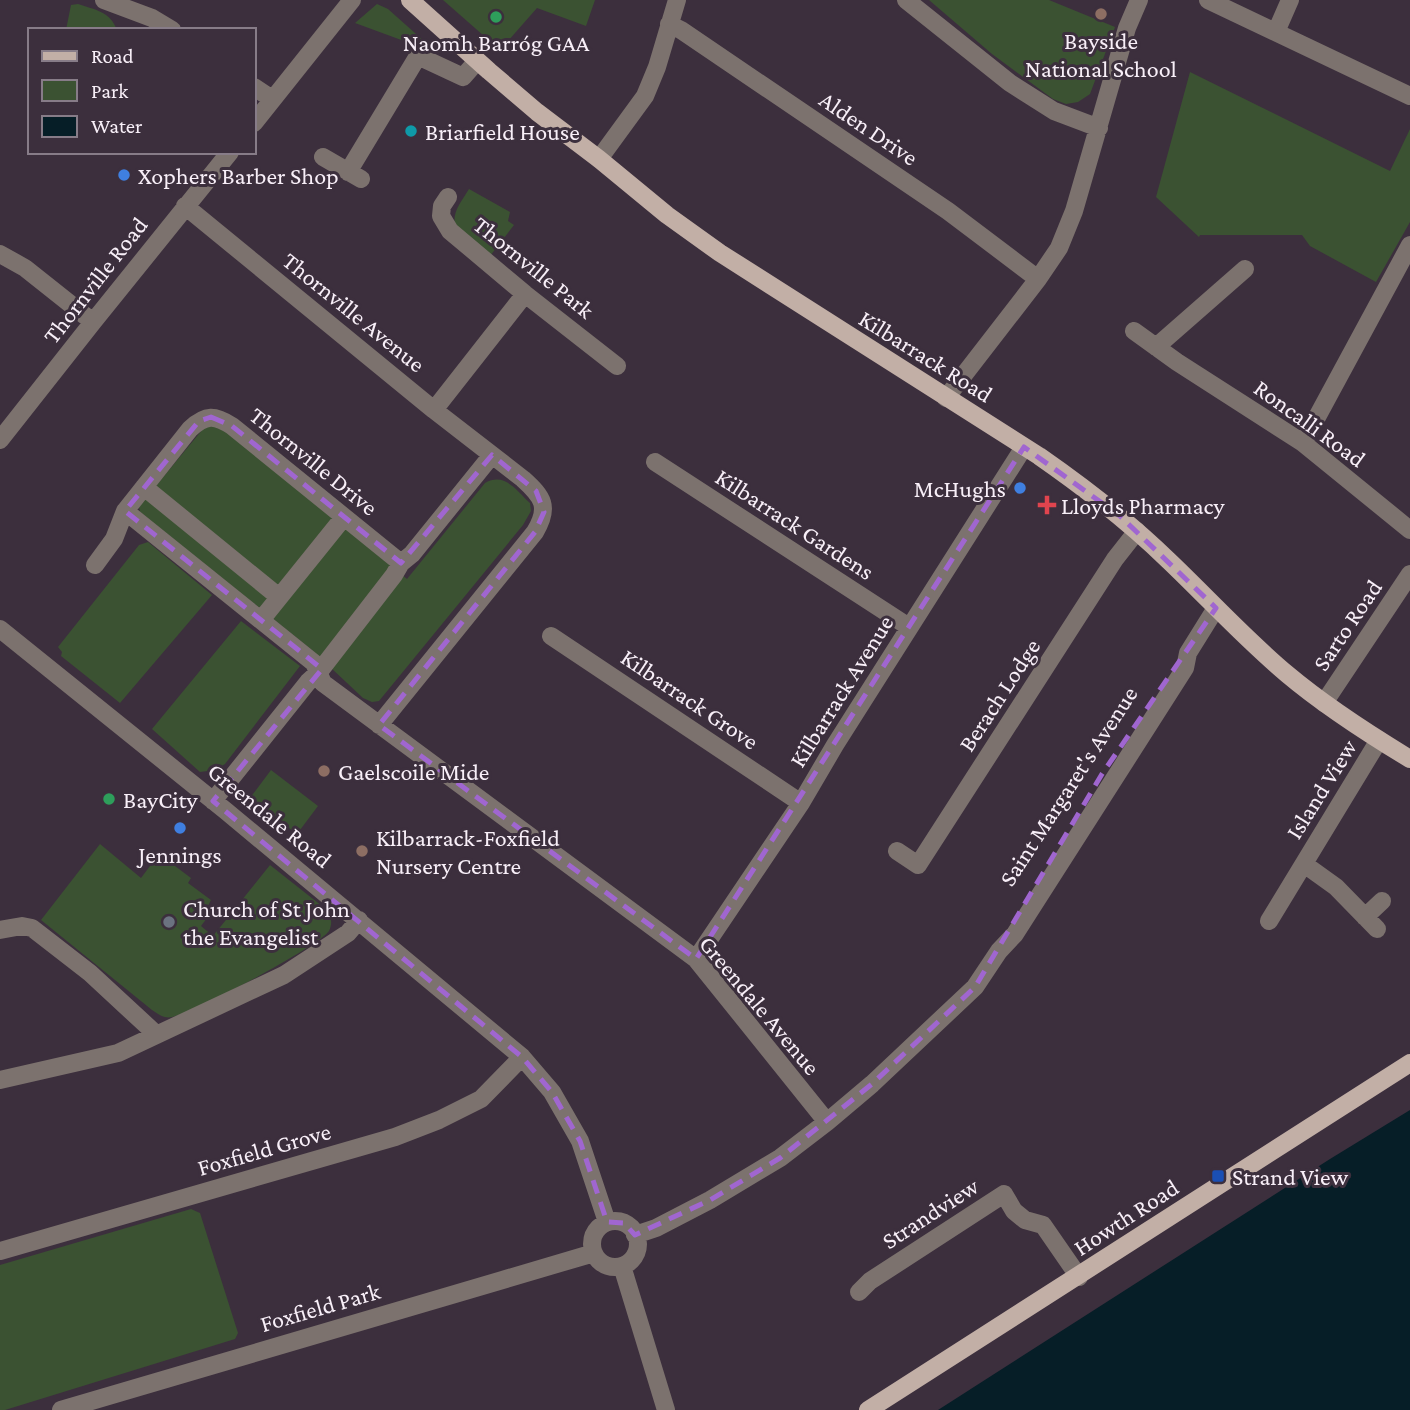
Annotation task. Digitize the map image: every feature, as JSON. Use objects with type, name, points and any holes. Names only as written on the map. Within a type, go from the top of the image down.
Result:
[{"type":"main road","name":"Kilbarrack Road","points":[[410,0],[537,113],[667,215],[720,253],[1040,456],[1082,486],[1137,531],[1286,673],[1324,703],[1410,759]]},
{"type":"main road","name":"Howth Road","points":[[868,1410],[1410,1063]]},
{"type":"street","points":[[104,0],[149,24]]},
{"type":"street","points":[[256,119],[352,0]]},
{"type":"street","points":[[599,159],[645,96],[657,68],[677,0]]},
{"type":"street","points":[[906,0],[1010,83],[1054,111],[1098,128]]},
{"type":"street","points":[[946,398],[1059,248],[1074,211],[1127,28],[1139,0]]},
{"type":"street","points":[[1208,0],[1410,96]]},
{"type":"street","points":[[1276,32],[1290,0]]},
{"type":"street","name":"Alden Drive","points":[[669,24],[948,211],[1038,279]]},
{"type":"street","points":[[323,157],[354,176],[418,56],[463,77],[477,61]]},
{"type":"street","points":[[256,88],[272,99]]},
{"type":"street","name":"Thornville Road","points":[[0,440],[228,154]]},
{"type":"street","name":"Thornville Park","points":[[449,197],[442,206],[441,216],[450,231],[617,366]]},
{"type":"street","name":"Thornville Avenue","points":[[185,206],[536,491],[542,502],[542,521],[535,532],[379,725]]},
{"type":"street","points":[[1303,443],[1410,245]]},
{"type":"street","points":[[0,254],[25,268],[93,322]]},
{"type":"street","points":[[1156,347],[1245,269]]},
{"type":"street","points":[[434,410],[525,294]]},
{"type":"street","name":"Roncalli Road","points":[[1134,331],[1303,443],[1410,530]]},
{"type":"street","name":"Thornville Drive","points":[[95,565],[114,539],[125,511],[190,429],[199,421],[211,417],[223,419],[401,563]]},
{"type":"street","name":"Kilbarrack Avenue","points":[[696,960],[801,803],[1024,447]]},
{"type":"street","points":[[213,800],[319,672],[401,563],[412,554],[492,455]]},
{"type":"street","name":"Kilbarrack Gardens","points":[[655,463],[909,627]]},
{"type":"street","points":[[144,487],[279,597]]},
{"type":"street","name":"Greendale Avenue","points":[[125,511],[314,663],[323,684],[696,960],[827,1122]]},
{"type":"street","points":[[261,620],[344,517]]},
{"type":"street","name":"Berach Lodge","points":[[897,852],[918,865],[1108,570],[1137,531]]},
{"type":"street","name":"Sarto Road","points":[[1324,703],[1410,574]]},
{"type":"street","name":"Saint Margaret's Avenue","points":[[635,1234],[656,1228],[710,1200],[780,1158],[872,1084],[975,987],[999,951],[1015,934],[1185,667],[1188,653],[1216,608]]},
{"type":"street","name":"Greendale Road","points":[[0,629],[213,800],[522,1056],[552,1092],[580,1141],[607,1222]]},
{"type":"street","name":"Kilbarrack Grove","points":[[551,636],[801,803]]},
{"type":"street","name":"Island View","points":[[1269,921],[1379,740]]},
{"type":"street","name":"Island View","points":[[1304,864],[1336,887],[1371,923],[1382,901]]},
{"type":"street","points":[[0,1080],[118,1053],[284,975],[348,933],[359,920]]},
{"type":"street","points":[[0,929],[22,926],[32,928],[90,973],[157,1035]]},
{"type":"street","name":"Foxfield Grove","points":[[0,1251],[417,1129],[481,1099],[522,1056]]},
{"type":"street","name":"Strandview","points":[[859,1292],[870,1281],[1004,1194],[1014,1212],[1025,1220],[1043,1225],[1079,1277]]},
{"type":"street","points":[[607,1222],[624,1223],[635,1234],[638,1244],[635,1254],[622,1266],[605,1265],[594,1253],[594,1233],[607,1222]]},
{"type":"street","name":"Foxfield Park","points":[[61,1410],[594,1253]]},
{"type":"street","points":[[622,1266],[667,1410]]},
{"type":"highlighted area","points":[[211,417],[232,426],[401,563],[492,455],[536,491],[544,512],[535,532],[379,725],[696,959],[1024,447],[1120,516],[1216,608],[1102,774],[975,987],[872,1084],[780,1158],[710,1200],[635,1235],[624,1223],[607,1222],[580,1141],[552,1092],[522,1057],[213,801],[322,669],[125,511],[199,421]]},
{"type":"green space","name":"Naomh Barróg GAA","points":[[443,0],[595,0],[586,26],[537,8],[500,50]]},
{"type":"green space","points":[[929,0],[1049,0],[1115,27],[1090,94],[1078,102],[1066,104],[1053,99],[992,54]]},
{"type":"green space","points":[[78,4],[106,15],[116,28],[66,28],[71,5]]},
{"type":"green space","points":[[377,4],[388,9],[434,52],[355,23]]},
{"type":"green space","points":[[1190,72],[1390,171],[1410,129],[1410,222],[1376,282],[1310,246],[1302,235],[1199,237],[1156,197]]},
{"type":"green space","points":[[469,189],[510,212],[508,221],[514,225],[490,256],[455,226],[456,211]]},
{"type":"green space","points":[[211,425],[226,431],[407,579],[485,483],[498,480],[510,484],[530,503],[531,511],[523,525],[379,701],[372,702],[363,698],[313,651],[140,512],[139,506],[203,429]]},
{"type":"green space","points":[[148,542],[212,595],[120,703],[61,656],[62,652],[58,647],[139,545]]},
{"type":"green space","points":[[241,621],[300,666],[225,764],[215,770],[200,772],[152,729]]},
{"type":"green space","points":[[271,770],[318,806],[297,834],[250,798]]},
{"type":"green space","points":[[100,844],[141,878],[159,854],[191,878],[188,883],[211,900],[202,915],[207,918],[201,926],[213,936],[270,865],[327,910],[331,920],[329,931],[303,950],[254,978],[184,1013],[164,1017],[41,920]]},
{"type":"green space","points":[[191,1209],[200,1213],[238,1333],[235,1339],[0,1410],[0,1265]]},
{"type":"water","points":[[1410,1110],[1410,1410],[938,1410],[1330,1159]]},
{"type":"place","name":"Bayside National School","points":[[1101,14]]},
{"type":"place","name":"Naomh Barróg GAA","points":[[496,17]]},
{"type":"place","name":"Briarfield House","points":[[411,131]]},
{"type":"place","name":"Xophers Barber Shop","points":[[124,175]]},
{"type":"place","name":"McHughs","points":[[1020,488]]},
{"type":"place","name":"Lloyds Pharmacy","points":[[1047,505]]},
{"type":"place","name":"Gaelscoile Mide","points":[[324,771]]},
{"type":"place","name":"BayCity","points":[[109,799]]},
{"type":"place","name":"Jennings","points":[[180,828]]},
{"type":"place","name":"Kilbarrack-Foxfield Nursery Centre","points":[[362,851]]},
{"type":"place","name":"Church of St John the Evangelist","points":[[169,922]]},
{"type":"place","name":"Strand View","points":[[1218,1176]]}]
